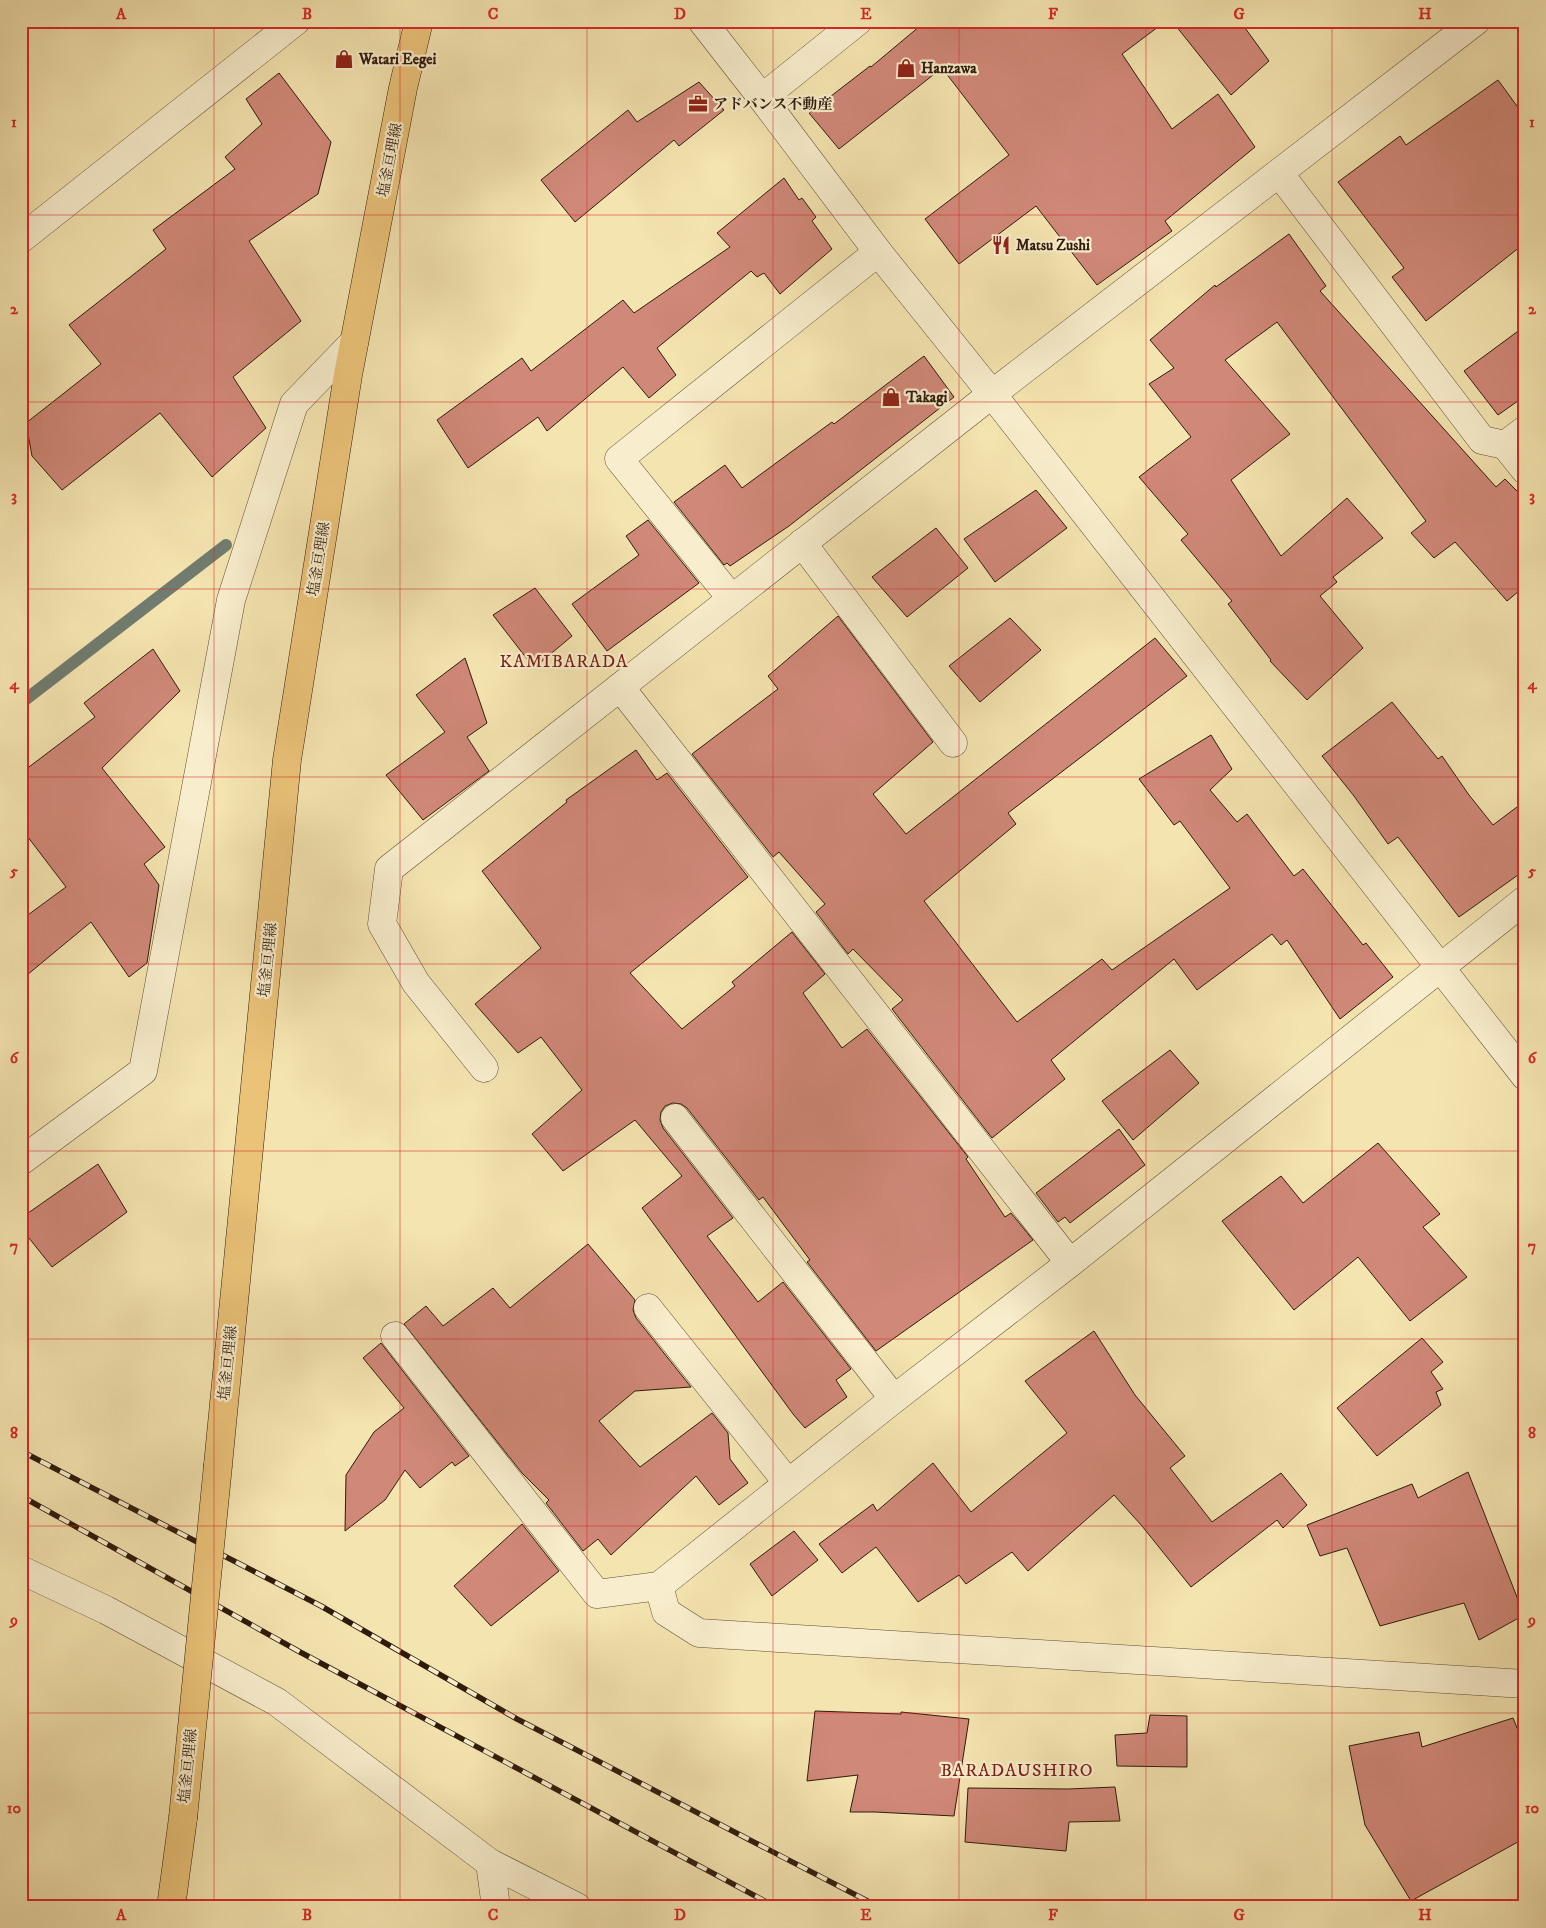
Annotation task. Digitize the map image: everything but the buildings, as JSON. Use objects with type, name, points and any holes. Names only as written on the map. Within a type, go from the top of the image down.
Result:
[{"type":"main road","name":"塩釜亘理線","points":[[171,1907],[183,1818],[287,760],[354,342],[419,21]]},
{"type":"street","points":[[21,239],[296,21]]},
{"type":"street","points":[[702,21],[878,252],[992,394],[1525,1076]]},
{"type":"street","points":[[762,98],[858,21]]},
{"type":"street","points":[[484,1068],[416,983],[382,924],[390,869],[992,394],[1476,21]]},
{"type":"street","points":[[1279,173],[1482,440],[1515,438],[1525,470]]},
{"type":"street","points":[[732,599],[619,459],[878,252]]},
{"type":"street","points":[[21,1161],[143,1070],[231,600],[294,404],[354,342]]},
{"type":"street","points":[[802,543],[953,743]]},
{"type":"street","points":[[620,687],[1070,1263]]},
{"type":"street","points":[[394,1336],[597,1594],[659,1586],[894,1399],[1070,1263],[1525,900]]},
{"type":"street","points":[[675,1118],[894,1399]]},
{"type":"street","points":[[648,1308],[788,1483]]},
{"type":"street","points":[[21,1570],[106,1610],[277,1702],[490,1863],[577,1907]]},
{"type":"street","points":[[659,1586],[666,1612],[699,1634],[1525,1684]]},
{"type":"street","points":[[490,1863],[496,1907]]},
{"type":"waterway","points":[[21,703],[226,545]]},
{"type":"railway","points":[[21,1451],[321,1606],[517,1719],[879,1907]]},
{"type":"railway","points":[[21,1496],[300,1652],[776,1907]]},
{"type":"place","name":"Watari Eegei","points":[[344,59]]},
{"type":"place","name":"Hanzawa","points":[[906,68]]},
{"type":"place","name":"アドバンス不動産","points":[[698,104]]},
{"type":"place","name":"Matsu Zushi","points":[[1001,245]]},
{"type":"place","name":"Takagi","points":[[891,397]]},
{"type":"district","name":"KAMIBARADA","points":[[564,662]]},
{"type":"district","name":"BARADAUSHIRO","points":[[1017,1771]]}]
